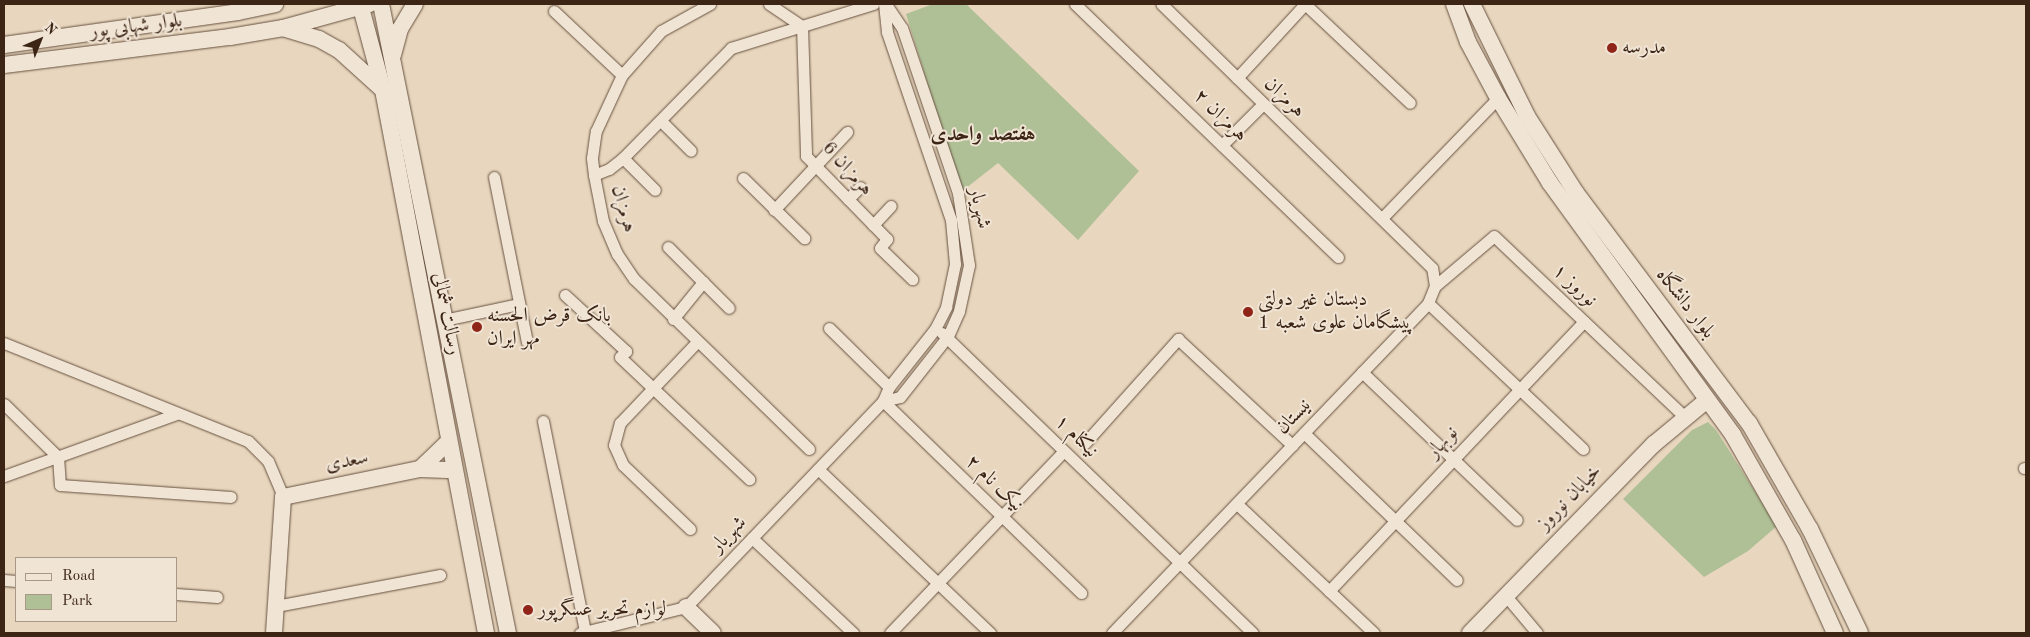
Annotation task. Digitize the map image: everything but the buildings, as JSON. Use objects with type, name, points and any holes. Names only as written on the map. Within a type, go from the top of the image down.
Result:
[{"type":"main road","name":"بلوار شهابی پور","points":[[4,44],[224,9],[275,4]]},
{"type":"main road","name":"رسالت شمالی","points":[[381,4],[508,633]]},
{"type":"main road","points":[[392,59],[400,29],[415,4]]},
{"type":"main road","name":"بلوار دانشگاه","points":[[1454,4],[1468,42],[1498,98],[1550,184],[1733,436],[1793,540],[1835,633]]},
{"type":"main road","name":"بلوار دانشگاه","points":[[1472,4],[1527,116],[1576,193],[1749,423],[1810,529],[1860,633]]},
{"type":"main road","name":"بلوار شهابی پور","points":[[4,65],[283,28],[364,5]]},
{"type":"main road","name":"رسالت شمالی","points":[[364,5],[383,90],[448,442],[486,633]]},
{"type":"main road","points":[[283,28],[319,39],[339,50],[383,90]]},
{"type":"main road","points":[[426,323],[444,320]]},
{"type":"main road","name":"خیابان نوروز","points":[[1470,633],[1684,416],[1708,400]]},
{"type":"main road","points":[[420,469],[448,442]]},
{"type":"main road","name":"سعدی","points":[[283,497],[420,469],[454,470]]},
{"type":"main road","points":[[274,633],[283,497]]},
{"type":"main road","points":[[686,607],[713,633]]},
{"type":"street","points":[[594,175],[592,158],[596,131],[622,75],[661,31],[710,4]]},
{"type":"street","points":[[769,4],[802,26]]},
{"type":"street","name":"هرمزان","points":[[809,449],[634,280],[617,254],[604,221],[594,175],[609,169],[623,158],[731,48],[802,26],[853,6],[872,4]]},
{"type":"street","name":"شهریار","points":[[686,607],[883,401],[889,387],[935,329],[946,307],[955,264],[951,220],[887,32],[885,4]]},
{"type":"street","name":"شهریار","points":[[883,401],[900,397],[948,336],[959,311],[969,265],[964,217],[902,28],[885,4]]},
{"type":"street","name":"هرمزان ۲","points":[[1075,4],[1338,257]]},
{"type":"street","name":"هرمزان","points":[[1161,4],[1382,218]]},
{"type":"street","points":[[1236,78],[1305,4],[1410,103]]},
{"type":"street","points":[[554,10],[622,75]]},
{"type":"street","name":"هرمزان 6","points":[[802,26],[806,156],[887,239],[880,248],[912,279]]},
{"type":"street","points":[[1435,286],[1432,268],[1382,218],[1498,98]]},
{"type":"street","points":[[1222,145],[1263,104]]},
{"type":"street","points":[[661,121],[691,151]]},
{"type":"street","points":[[774,210],[847,132]]},
{"type":"street","points":[[623,158],[655,190]]},
{"type":"street","points":[[494,177],[527,342]]},
{"type":"street","points":[[743,178],[804,238]]},
{"type":"street","points":[[848,199],[860,187]]},
{"type":"street","points":[[873,225],[891,206]]},
{"type":"street","name":"نوروز ۱","points":[[1435,286],[1494,236],[1684,416]]},
{"type":"street","points":[[668,247],[729,308]]},
{"type":"street","points":[[673,319],[703,282]]},
{"type":"street","name":"نیستان","points":[[1118,631],[1180,562],[1428,303],[1435,286]]},
{"type":"street","points":[[564,295],[626,351],[620,357],[749,479]]},
{"type":"street","points":[[1428,303],[1583,449]]},
{"type":"street","points":[[444,320],[519,304]]},
{"type":"street","name":"نوبهار","points":[[1329,591],[1584,321]]},
{"type":"street","points":[[829,328],[889,387]]},
{"type":"street","name":"نیکنام ۱","points":[[935,329],[948,336],[1063,452],[1253,633]]},
{"type":"street","points":[[1084,443],[1178,339],[1292,445]]},
{"type":"street","points":[[690,529],[623,465],[614,445],[620,423],[652,387],[697,342]]},
{"type":"street","points":[[4,343],[176,414],[248,441],[268,461],[283,497]]},
{"type":"street","points":[[1362,372],[1454,458],[1516,520]]},
{"type":"street","name":"نیک نام ۲","points":[[883,401],[1081,593]]},
{"type":"street","points":[[4,404],[58,457],[60,485],[231,497]]},
{"type":"street","points":[[4,476],[176,414]]},
{"type":"street","points":[[543,421],[583,633],[686,607]]},
{"type":"street","points":[[1304,432],[1394,522],[1456,580]]},
{"type":"street","points":[[890,633],[1063,452]]},
{"type":"street","points":[[818,469],[990,633]]},
{"type":"street","points":[[1236,504],[1374,633]]},
{"type":"street","points":[[752,538],[853,633]]},
{"type":"street","points":[[276,606],[440,574]]},
{"type":"street","points":[[178,594],[216,598]]},
{"type":"street","points":[[1506,596],[1537,633]]},
{"type":"green space","points":[[933,4],[966,4],[1139,171],[1078,240],[998,163],[961,192],[906,14]]},
{"type":"green space","points":[[1708,422],[1716,430],[1777,526],[1748,551],[1704,577],[1623,499],[1692,430]]},
{"type":"place","name":"مدرسه","points":[[1612,48]]},
{"type":"place","name":"دبستان غیر دولتی پیشگامان علوی شعبه 1","points":[[1248,312]]},
{"type":"place","name":"بانک قرض الحسنه مهر ایران","points":[[477,327]]},
{"type":"place","name":"لوازم تحریر عسگرپور","points":[[528,610]]},
{"type":"district","name":"هفتصد واحدی","points":[[983,135]]}]
